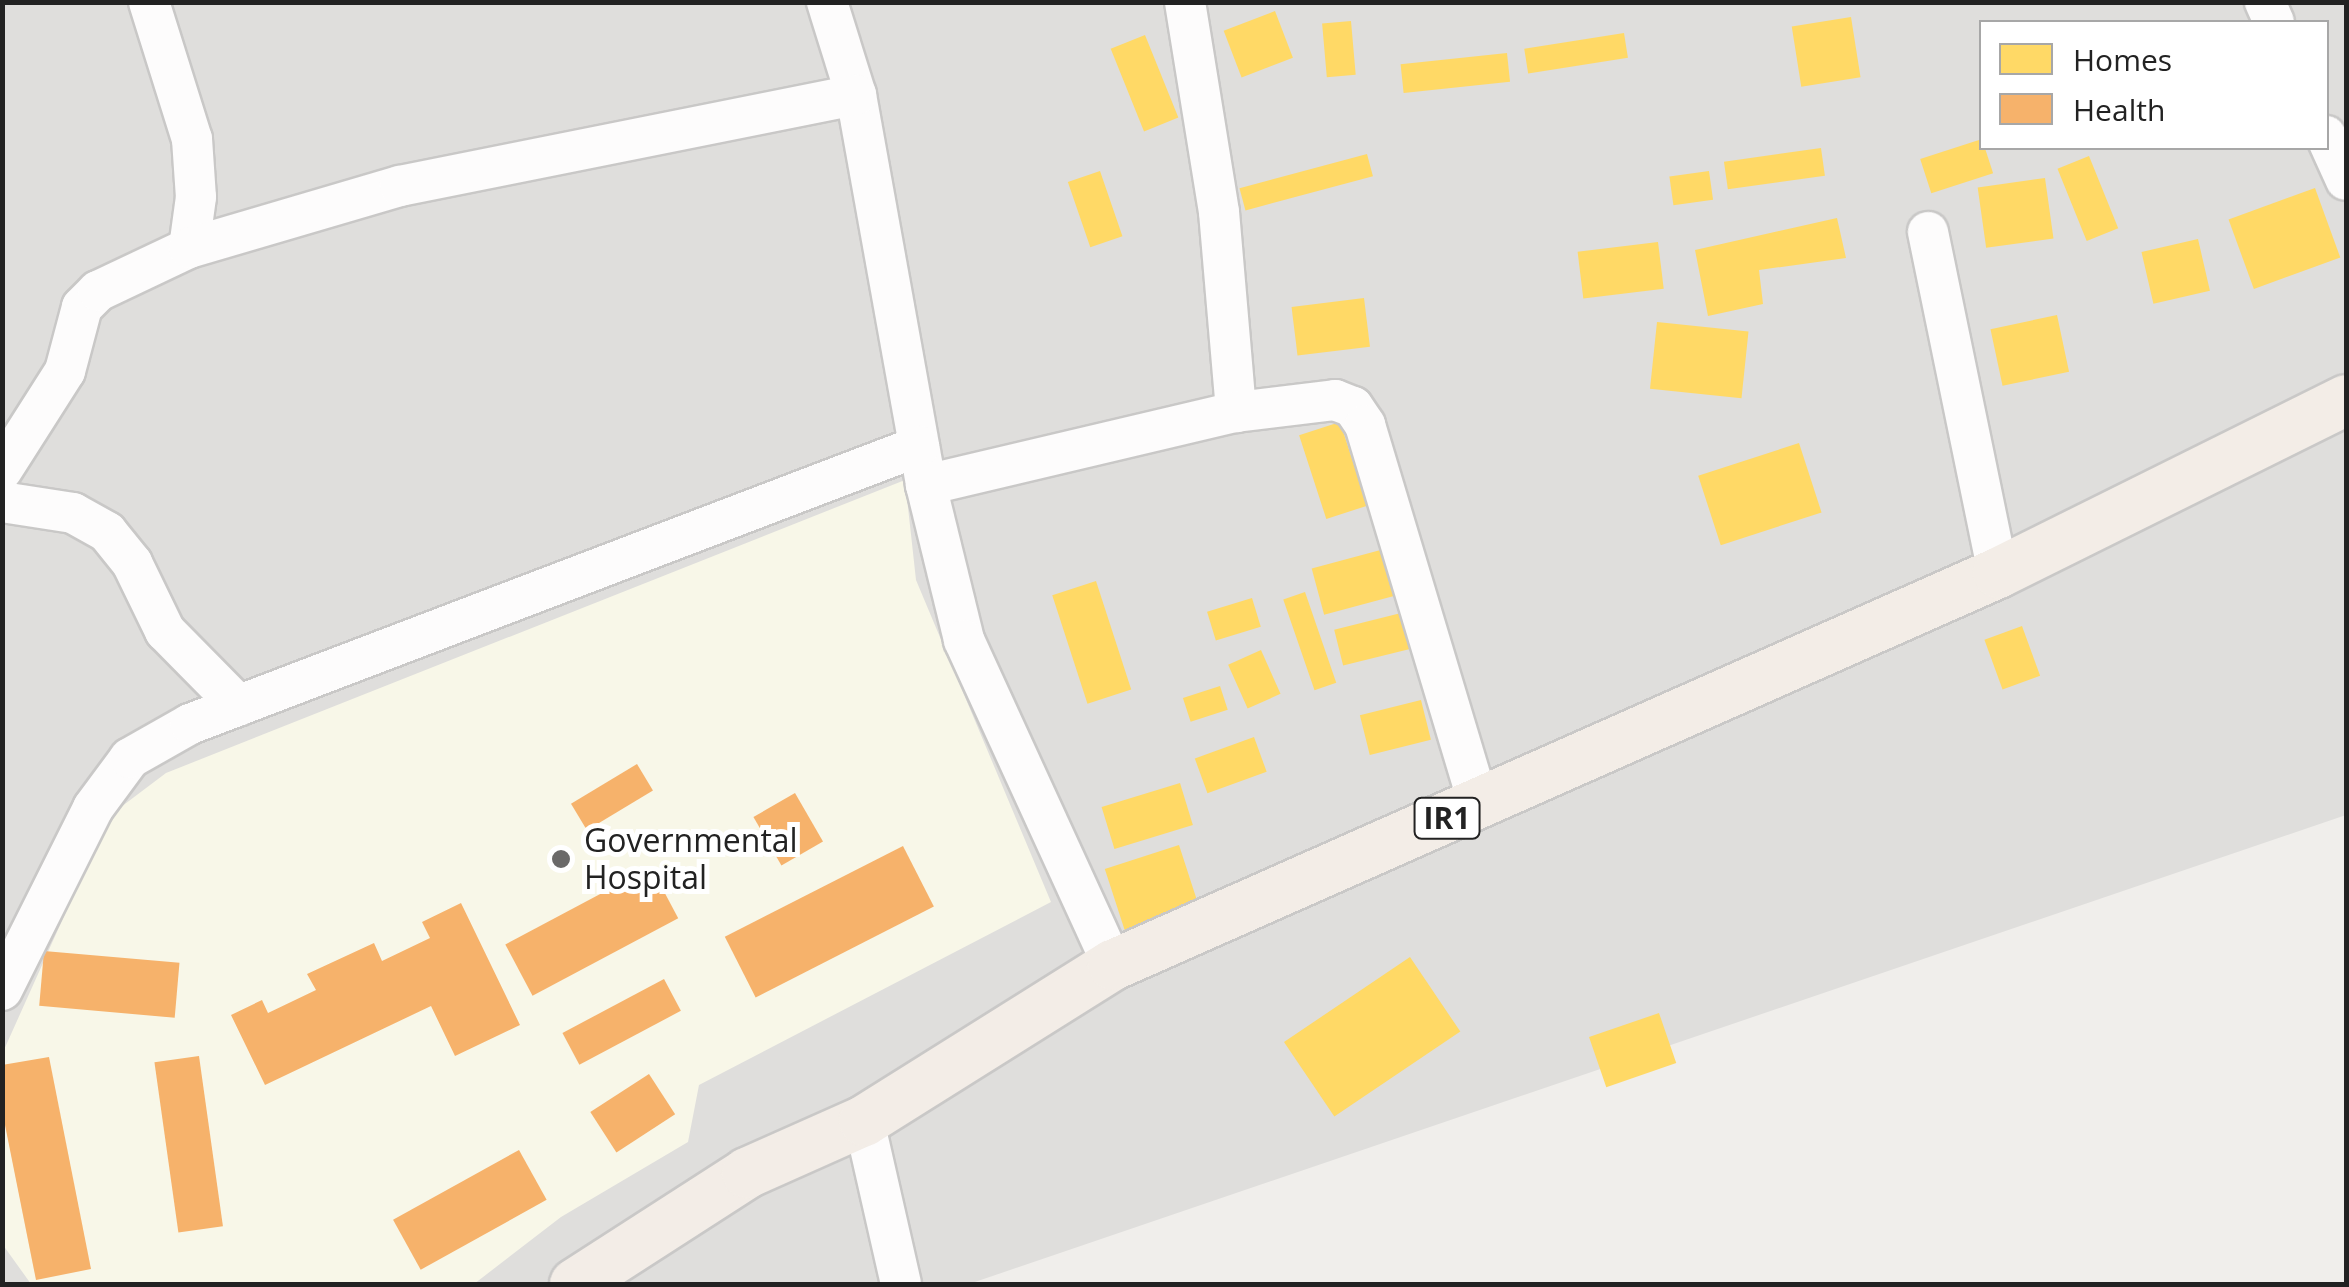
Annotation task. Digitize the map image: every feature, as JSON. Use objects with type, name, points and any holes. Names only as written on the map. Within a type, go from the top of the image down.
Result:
[{"type":"main road","name":"IR1","points":[[575,1284],[746,1173],[864,1122],[1113,965],[1998,574],[2346,400]]},
{"type":"street","points":[[150,2],[192,139],[196,197],[189,248]]},
{"type":"street","points":[[827,2],[856,96],[922,466],[964,640],[1113,965]]},
{"type":"street","points":[[1185,2],[1220,212],[1236,412]]},
{"type":"street","points":[[2,470],[65,372],[82,308],[98,291],[189,248],[400,186],[856,96]]},
{"type":"street","points":[[2329,143],[2346,180]]},
{"type":"street","points":[[1928,232],[1998,574]]},
{"type":"street","points":[[2,990],[93,808],[130,758],[239,706],[922,466],[1236,412],[1334,400],[1353,407],[1365,425],[1480,804]]},
{"type":"street","points":[[2,502],[73,513],[106,532],[132,563],[164,631],[239,706]]},
{"type":"street","points":[[864,1122],[901,1284]]},
{"type":"shaded area","points":[[3,3],[2346,3],[2346,815],[969,1284],[3,1284]]},
{"type":"shaded area","name":"Governmental Hospital","points":[[905,480],[916,580],[1051,902],[699,1085],[688,1142],[561,1217],[474,1284],[31,1284],[3,1245],[3,1052],[109,816],[166,773]]},
{"type":"building: Homes","points":[[1275,11],[1293,58],[1242,77],[1224,31]]},
{"type":"building: Homes","points":[[1851,17],[1861,77],[1801,87],[1792,26]]},
{"type":"building: Homes","points":[[1351,21],[1356,75],[1327,77],[1322,24]]},
{"type":"building: Homes","points":[[1624,33],[1628,58],[1528,73],[1524,49]]},
{"type":"building: Homes","points":[[1145,35],[1178,118],[1144,131],[1111,49]]},
{"type":"building: Homes","points":[[1507,53],[1510,82],[1404,93],[1401,64]]},
{"type":"building: Homes","points":[[1979,140],[1979,150],[1986,150],[1993,173],[1931,193],[1920,159]]},
{"type":"building: Homes","points":[[1821,148],[1825,176],[1728,189],[1724,162]]},
{"type":"building: Homes","points":[[1367,154],[1373,176],[1245,210],[1239,188]]},
{"type":"building: Homes","points":[[2089,156],[2118,228],[2087,241],[2057,169]]},
{"type":"building: Homes","points":[[1100,171],[1122,236],[1090,247],[1068,182]]},
{"type":"building: Homes","points":[[1709,171],[1713,200],[1673,205],[1669,177]]},
{"type":"building: Homes","points":[[2045,178],[2053,238],[1986,248],[1978,187]]},
{"type":"building: Homes","points":[[2315,188],[2340,258],[2254,289],[2229,219]]},
{"type":"building: Homes","points":[[1837,218],[1846,258],[1759,270],[1763,304],[1708,316],[1695,250]]},
{"type":"building: Homes","points":[[2198,239],[2210,291],[2153,304],[2141,252]]},
{"type":"building: Homes","points":[[1658,242],[1664,289],[1583,299],[1578,252]]},
{"type":"building: Homes","points":[[1364,298],[1370,347],[1298,356],[1292,307]]},
{"type":"building: Homes","points":[[2057,315],[2069,372],[2003,386],[1990,329]]},
{"type":"building: Homes","points":[[1657,322],[1748,332],[1741,398],[1650,389]]},
{"type":"building: Homes","points":[[1340,422],[1367,506],[1326,519],[1299,435]]},
{"type":"building: Homes","points":[[1799,443],[1822,512],[1721,545],[1698,476]]},
{"type":"building: Homes","points":[[1388,548],[1400,594],[1324,615],[1312,568]]},
{"type":"building: Homes","points":[[1096,581],[1131,689],[1087,704],[1052,595]]},
{"type":"building: Homes","points":[[1305,592],[1336,683],[1315,690],[1283,599]]},
{"type":"building: Homes","points":[[1252,598],[1261,627],[1216,640],[1207,612]]},
{"type":"building: Homes","points":[[1405,612],[1414,648],[1343,666],[1334,630]]},
{"type":"building: Homes","points":[[2022,626],[2040,676],[2003,689],[1984,640]]},
{"type":"building: Homes","points":[[1261,650],[1281,694],[1248,708],[1228,665]]},
{"type":"building: Homes","points":[[1220,686],[1228,710],[1191,722],[1183,698]]},
{"type":"building: Homes","points":[[1421,700],[1431,740],[1370,755],[1360,715]]},
{"type":"building: Homes","points":[[1254,737],[1267,772],[1207,793],[1195,759]]},
{"type":"building: Homes","points":[[1180,783],[1193,825],[1114,849],[1102,807]]},
{"type":"building: Homes","points":[[1179,845],[1200,909],[1126,933],[1105,869]]},
{"type":"building: Homes","points":[[1410,957],[1460,1032],[1334,1117],[1284,1042]]},
{"type":"building: Homes","points":[[1659,1013],[1676,1063],[1606,1087],[1589,1037]]},
{"type":"building: Health","points":[[637,764],[653,791],[587,830],[571,804]]},
{"type":"building: Health","points":[[795,793],[823,841],[781,865],[753,817]]},
{"type":"building: Health","points":[[903,846],[934,907],[756,997],[725,937]]},
{"type":"building: Health","points":[[651,867],[678,918],[533,996],[505,944]]},
{"type":"building: Health","points":[[461,903],[520,1025],[455,1056],[431,1006],[265,1085],[231,1015],[262,1000],[268,1013],[316,990],[307,974],[374,943],[382,961],[430,938],[422,922]]},
{"type":"building: Health","points":[[44,951],[179,963],[175,1018],[39,1006]]},
{"type":"building: Health","points":[[664,979],[681,1011],[579,1065],[562,1033]]},
{"type":"building: Health","points":[[199,1056],[223,1226],[178,1233],[154,1062]]},
{"type":"building: Health","points":[[49,1057],[91,1269],[36,1280],[2,1110],[2,1065]]},
{"type":"building: Health","points":[[649,1074],[675,1114],[616,1152],[590,1112]]},
{"type":"building: Health","points":[[519,1150],[547,1200],[421,1270],[393,1220]]},
{"type":"place","name":"Governmental Hospital","points":[[561,859]]}]
